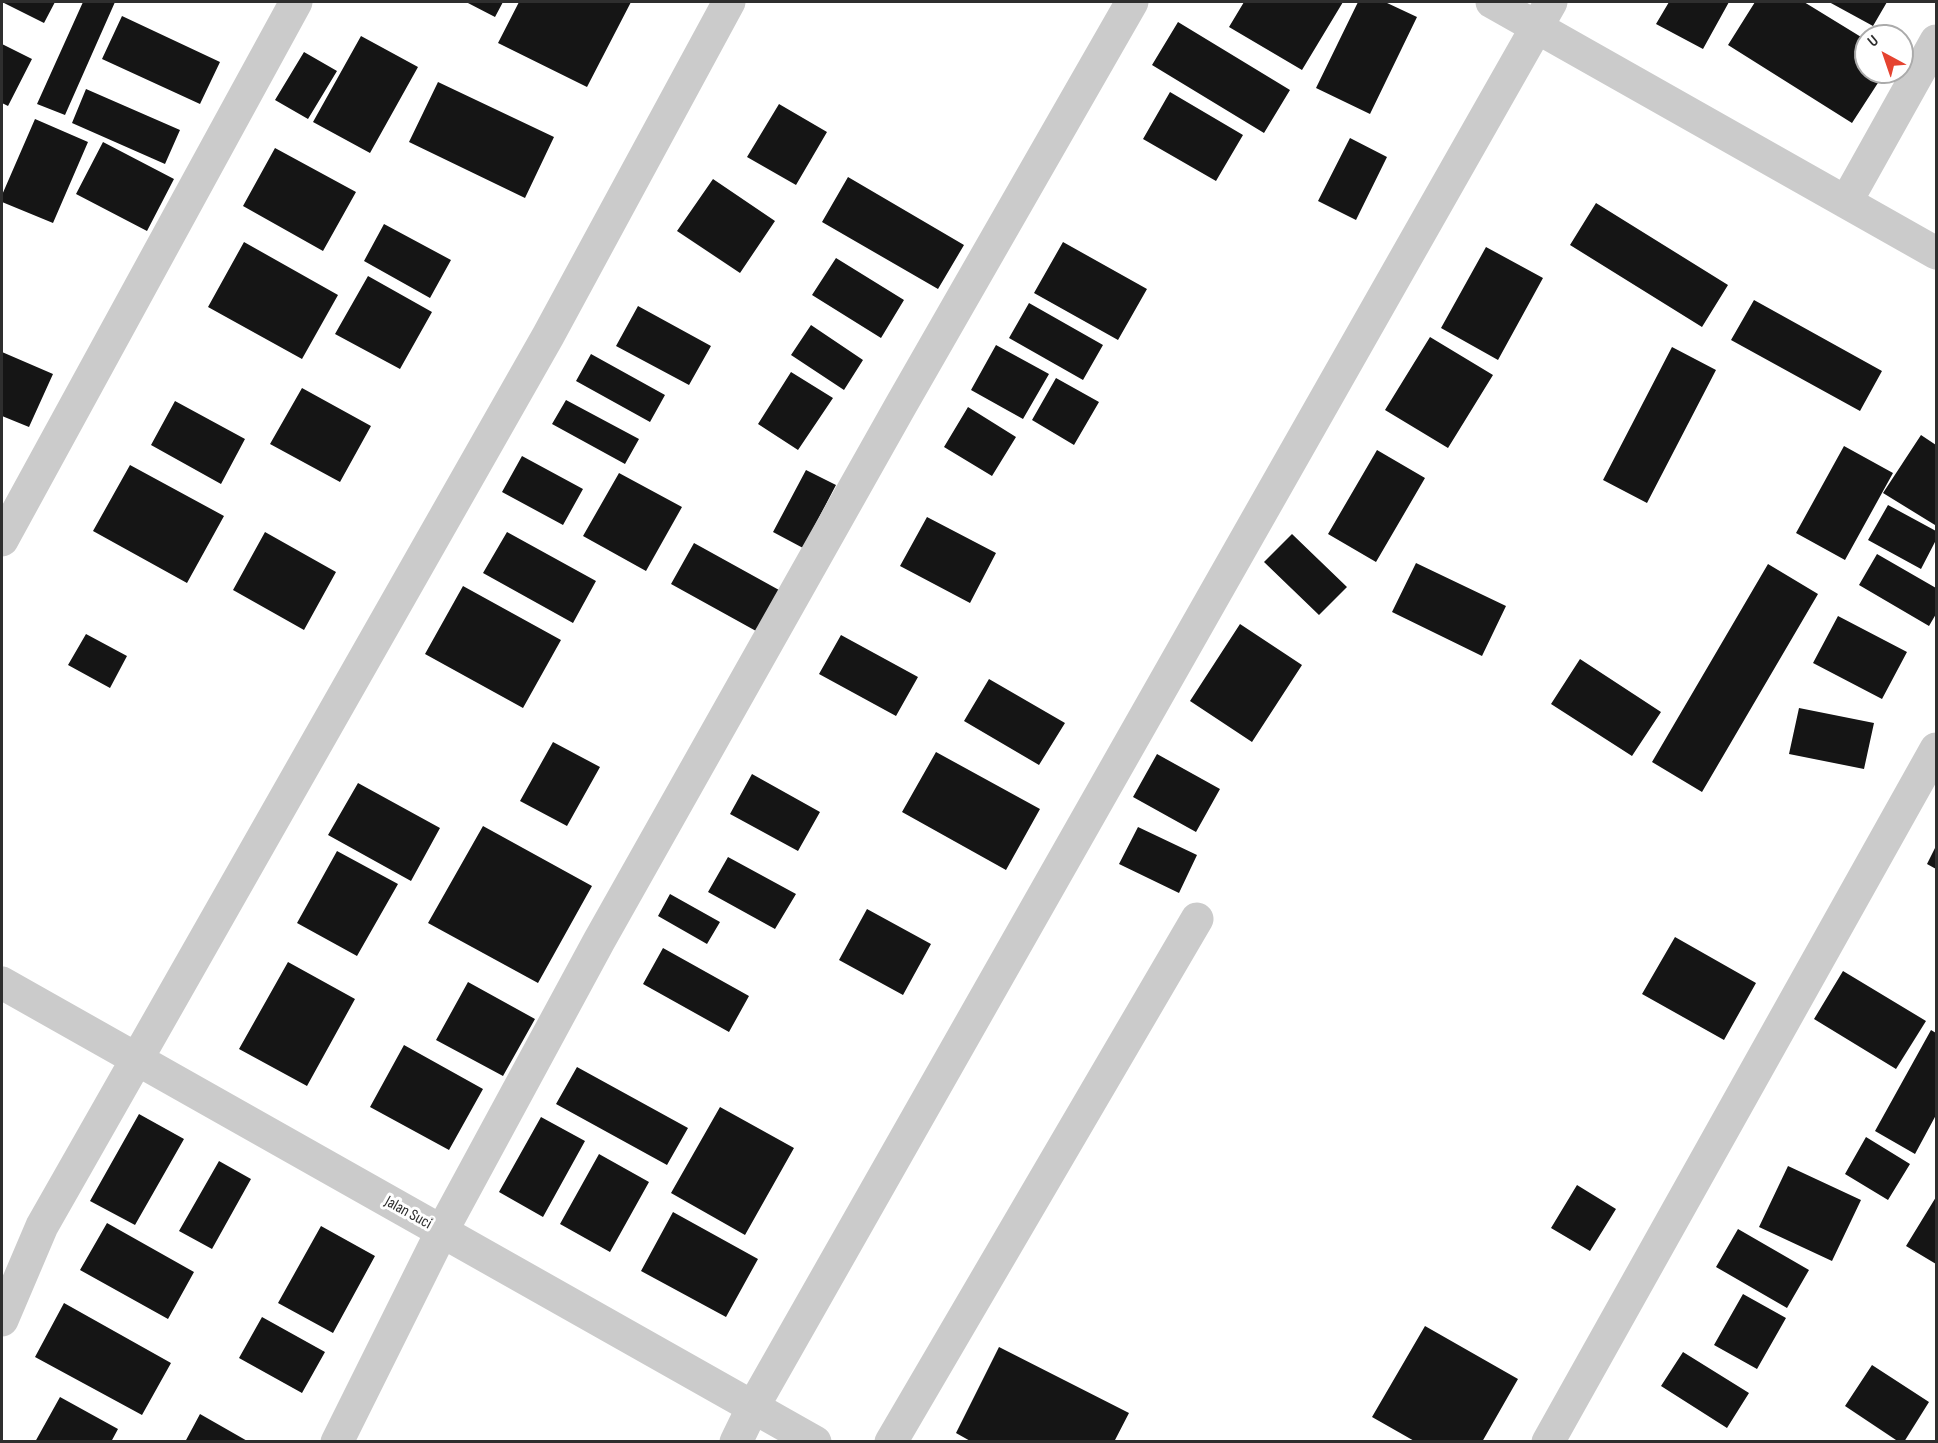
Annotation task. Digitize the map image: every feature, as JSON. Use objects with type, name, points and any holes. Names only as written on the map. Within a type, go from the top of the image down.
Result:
[{"type":"street","points":[[2,540],[296,2]]},
{"type":"street","points":[[2,1320],[42,1226],[548,336],[729,2]]},
{"type":"street","points":[[337,1442],[441,1231],[604,930],[1132,2]]},
{"type":"street","points":[[1492,2],[1544,14],[1846,202],[1936,253]]},
{"type":"street","points":[[736,1442],[753,1407],[1544,14]]},
{"type":"street","points":[[1846,202],[1936,41]]},
{"type":"street","points":[[1548,1442],[1936,749]]},
{"type":"street","points":[[891,1442],[1197,919]]},
{"type":"street","name":"Jalan Suci","points":[[2,983],[815,1442]]},
{"type":"building","points":[[2,2],[55,2],[44,23]]},
{"type":"building","points":[[83,2],[115,2],[65,115],[37,104]]},
{"type":"building","points":[[466,2],[503,2],[495,17]]},
{"type":"building","points":[[519,2],[631,2],[587,87],[498,43]]},
{"type":"building","points":[[1244,2],[1343,2],[1302,70],[1229,27]]},
{"type":"building","points":[[1358,2],[1385,2],[1417,17],[1370,114],[1316,88]]},
{"type":"building","points":[[1669,2],[1729,2],[1703,49],[1656,24]]},
{"type":"building","points":[[1755,2],[1804,2],[1854,33],[1854,84],[1877,84],[1852,123],[1728,45]]},
{"type":"building","points":[[1829,2],[1887,2],[1874,24],[1869,24]]},
{"type":"building","points":[[122,16],[220,62],[200,104],[102,59]]},
{"type":"building","points":[[1178,22],[1290,90],[1264,133],[1152,65]]},
{"type":"building","points":[[361,36],[418,67],[370,153],[313,122]]},
{"type":"building","points":[[2,44],[32,59],[8,106],[2,103]]},
{"type":"building","points":[[304,52],[337,71],[308,119],[275,100]]},
{"type":"building","points":[[438,82],[554,137],[525,198],[409,142]]},
{"type":"building","points":[[86,89],[180,130],[165,164],[72,123]]},
{"type":"building","points":[[1170,92],[1243,135],[1216,181],[1143,139]]},
{"type":"building","points":[[779,104],[827,132],[796,185],[747,157]]},
{"type":"building","points":[[35,119],[88,142],[53,223],[2,202],[2,195]]},
{"type":"building","points":[[1350,138],[1387,157],[1356,220],[1318,201]]},
{"type":"building","points":[[103,142],[174,179],[147,231],[76,194]]},
{"type":"building","points":[[275,148],[356,192],[323,251],[243,206]]},
{"type":"building","points":[[848,177],[964,245],[938,289],[822,222]]},
{"type":"building","points":[[713,179],[775,221],[740,273],[677,231]]},
{"type":"building","points":[[1596,203],[1728,285],[1702,327],[1570,245]]},
{"type":"building","points":[[384,224],[451,260],[430,298],[364,261]]},
{"type":"building","points":[[244,242],[338,295],[302,359],[208,307]]},
{"type":"building","points":[[1063,242],[1147,289],[1118,340],[1034,293]]},
{"type":"building","points":[[1486,247],[1543,278],[1498,360],[1441,328]]},
{"type":"building","points":[[836,258],[904,300],[881,338],[812,295]]},
{"type":"building","points":[[368,276],[432,312],[400,369],[335,334]]},
{"type":"building","points":[[1754,300],[1882,371],[1860,411],[1731,340]]},
{"type":"building","points":[[1029,303],[1103,345],[1083,380],[1009,338]]},
{"type":"building","points":[[638,306],[711,346],[689,385],[616,346]]},
{"type":"building","points":[[811,325],[863,360],[844,390],[791,355]]},
{"type":"building","points":[[1430,337],[1493,375],[1448,448],[1385,410]]},
{"type":"building","points":[[996,345],[1049,374],[1023,419],[971,390]]},
{"type":"building","points":[[1672,347],[1716,370],[1647,503],[1603,480]]},
{"type":"building","points":[[2,352],[53,374],[29,427],[2,416]]},
{"type":"building","points":[[591,354],[665,395],[650,422],[576,381]]},
{"type":"building","points":[[791,372],[833,398],[798,450],[758,424]]},
{"type":"building","points":[[1056,378],[1099,402],[1074,445],[1032,420]]},
{"type":"building","points":[[302,388],[371,426],[340,482],[270,444]]},
{"type":"building","points":[[566,400],[639,439],[625,464],[552,424]]},
{"type":"building","points":[[175,401],[245,439],[221,484],[151,445]]},
{"type":"building","points":[[968,407],[1016,437],[992,476],[944,447]]},
{"type":"building","points":[[1921,435],[1936,445],[1935,525],[1883,493]]},
{"type":"building","points":[[1844,446],[1893,473],[1845,560],[1796,533]]},
{"type":"building","points":[[1377,450],[1425,478],[1376,562],[1328,534]]},
{"type":"building","points":[[522,456],[583,489],[563,525],[502,492]]},
{"type":"building","points":[[130,465],[224,516],[187,583],[93,531]]},
{"type":"building","points":[[806,470],[836,485],[803,548],[773,532]]},
{"type":"building","points":[[619,473],[682,507],[646,571],[583,536]]},
{"type":"building","points":[[1888,505],[1936,531],[1936,540],[1921,569],[1868,540]]},
{"type":"building","points":[[927,517],[996,553],[970,603],[900,566]]},
{"type":"building","points":[[265,532],[336,572],[304,630],[233,590]]},
{"type":"building","points":[[507,532],[596,581],[573,623],[483,573]]},
{"type":"building","points":[[1292,534],[1347,587],[1319,615],[1264,562]]},
{"type":"building","points":[[694,543],[779,590],[756,631],[671,584]]},
{"type":"building","points":[[1877,554],[1936,588],[1936,614],[1929,626],[1859,585]]},
{"type":"building","points":[[1416,563],[1506,606],[1482,656],[1392,612]]},
{"type":"building","points":[[1768,564],[1818,594],[1702,792],[1652,762]]},
{"type":"building","points":[[463,586],[561,640],[523,708],[425,654]]},
{"type":"building","points":[[1838,616],[1907,652],[1882,699],[1813,663]]},
{"type":"building","points":[[1240,624],[1302,665],[1252,742],[1190,701]]},
{"type":"building","points":[[86,634],[127,656],[110,688],[68,665]]},
{"type":"building","points":[[841,635],[918,677],[896,716],[819,674]]},
{"type":"building","points":[[1580,659],[1661,712],[1632,756],[1551,704]]},
{"type":"building","points":[[989,679],[1065,723],[1039,765],[964,721]]},
{"type":"building","points":[[1799,708],[1874,723],[1864,769],[1789,754]]},
{"type":"building","points":[[553,742],[600,767],[567,826],[520,801]]},
{"type":"building","points":[[936,752],[1040,809],[1006,870],[902,812]]},
{"type":"building","points":[[1157,754],[1220,789],[1196,832],[1133,797]]},
{"type":"building","points":[[752,774],[820,812],[798,851],[730,814]]},
{"type":"building","points":[[358,783],[440,828],[411,881],[328,835]]},
{"type":"building","points":[[483,826],[592,886],[538,983],[428,923]]},
{"type":"building","points":[[1138,827],[1197,855],[1179,893],[1119,864]]},
{"type":"building","points":[[1936,846],[1936,869],[1927,864]]},
{"type":"building","points":[[337,851],[398,884],[357,956],[297,923]]},
{"type":"building","points":[[728,857],[796,894],[775,929],[708,892]]},
{"type":"building","points":[[670,894],[720,922],[707,944],[658,916]]},
{"type":"building","points":[[867,909],[931,944],[903,995],[839,960]]},
{"type":"building","points":[[1675,937],[1756,983],[1724,1040],[1642,994]]},
{"type":"building","points":[[663,948],[749,996],[729,1032],[643,984]]},
{"type":"building","points":[[288,962],[355,999],[307,1086],[239,1049]]},
{"type":"building","points":[[1843,971],[1926,1021],[1896,1069],[1814,1019]]},
{"type":"building","points":[[468,982],[535,1019],[503,1076],[436,1040]]},
{"type":"building","points":[[1931,1030],[1936,1033],[1936,1115],[1915,1154],[1875,1131]]},
{"type":"building","points":[[404,1045],[483,1089],[449,1150],[370,1107]]},
{"type":"building","points":[[577,1067],[688,1128],[667,1165],[556,1104]]},
{"type":"building","points":[[720,1107],[794,1148],[745,1235],[671,1193]]},
{"type":"building","points":[[139,1114],[184,1139],[135,1225],[90,1201]]},
{"type":"building","points":[[541,1117],[585,1141],[543,1217],[499,1192]]},
{"type":"building","points":[[1866,1137],[1910,1164],[1888,1200],[1845,1174]]},
{"type":"building","points":[[599,1154],[649,1182],[610,1252],[560,1224]]},
{"type":"building","points":[[219,1161],[251,1179],[212,1249],[179,1231]]},
{"type":"building","points":[[1788,1166],[1861,1200],[1832,1261],[1759,1227]]},
{"type":"building","points":[[1577,1185],[1616,1209],[1590,1251],[1551,1228]]},
{"type":"building","points":[[1936,1197],[1936,1264],[1906,1246]]},
{"type":"building","points":[[673,1212],[758,1259],[726,1317],[641,1271]]},
{"type":"building","points":[[107,1223],[194,1272],[168,1319],[80,1270]]},
{"type":"building","points":[[321,1226],[375,1256],[333,1333],[278,1303]]},
{"type":"building","points":[[1738,1229],[1809,1270],[1787,1308],[1716,1267]]},
{"type":"building","points":[[1743,1294],[1786,1318],[1757,1369],[1714,1345]]},
{"type":"building","points":[[64,1303],[171,1363],[142,1415],[35,1357]]},
{"type":"building","points":[[262,1317],[325,1352],[302,1393],[239,1358]]},
{"type":"building","points":[[1425,1326],[1518,1379],[1482,1442],[1416,1442],[1372,1417]]},
{"type":"building","points":[[999,1347],[1129,1413],[1114,1442],[972,1442],[956,1433]]},
{"type":"building","points":[[1683,1352],[1749,1393],[1727,1428],[1661,1386]]},
{"type":"building","points":[[1872,1365],[1929,1402],[1904,1442],[1899,1442],[1845,1406]]},
{"type":"building","points":[[60,1397],[118,1429],[111,1442],[35,1442]]},
{"type":"building","points":[[200,1414],[249,1442],[185,1442]]}]
